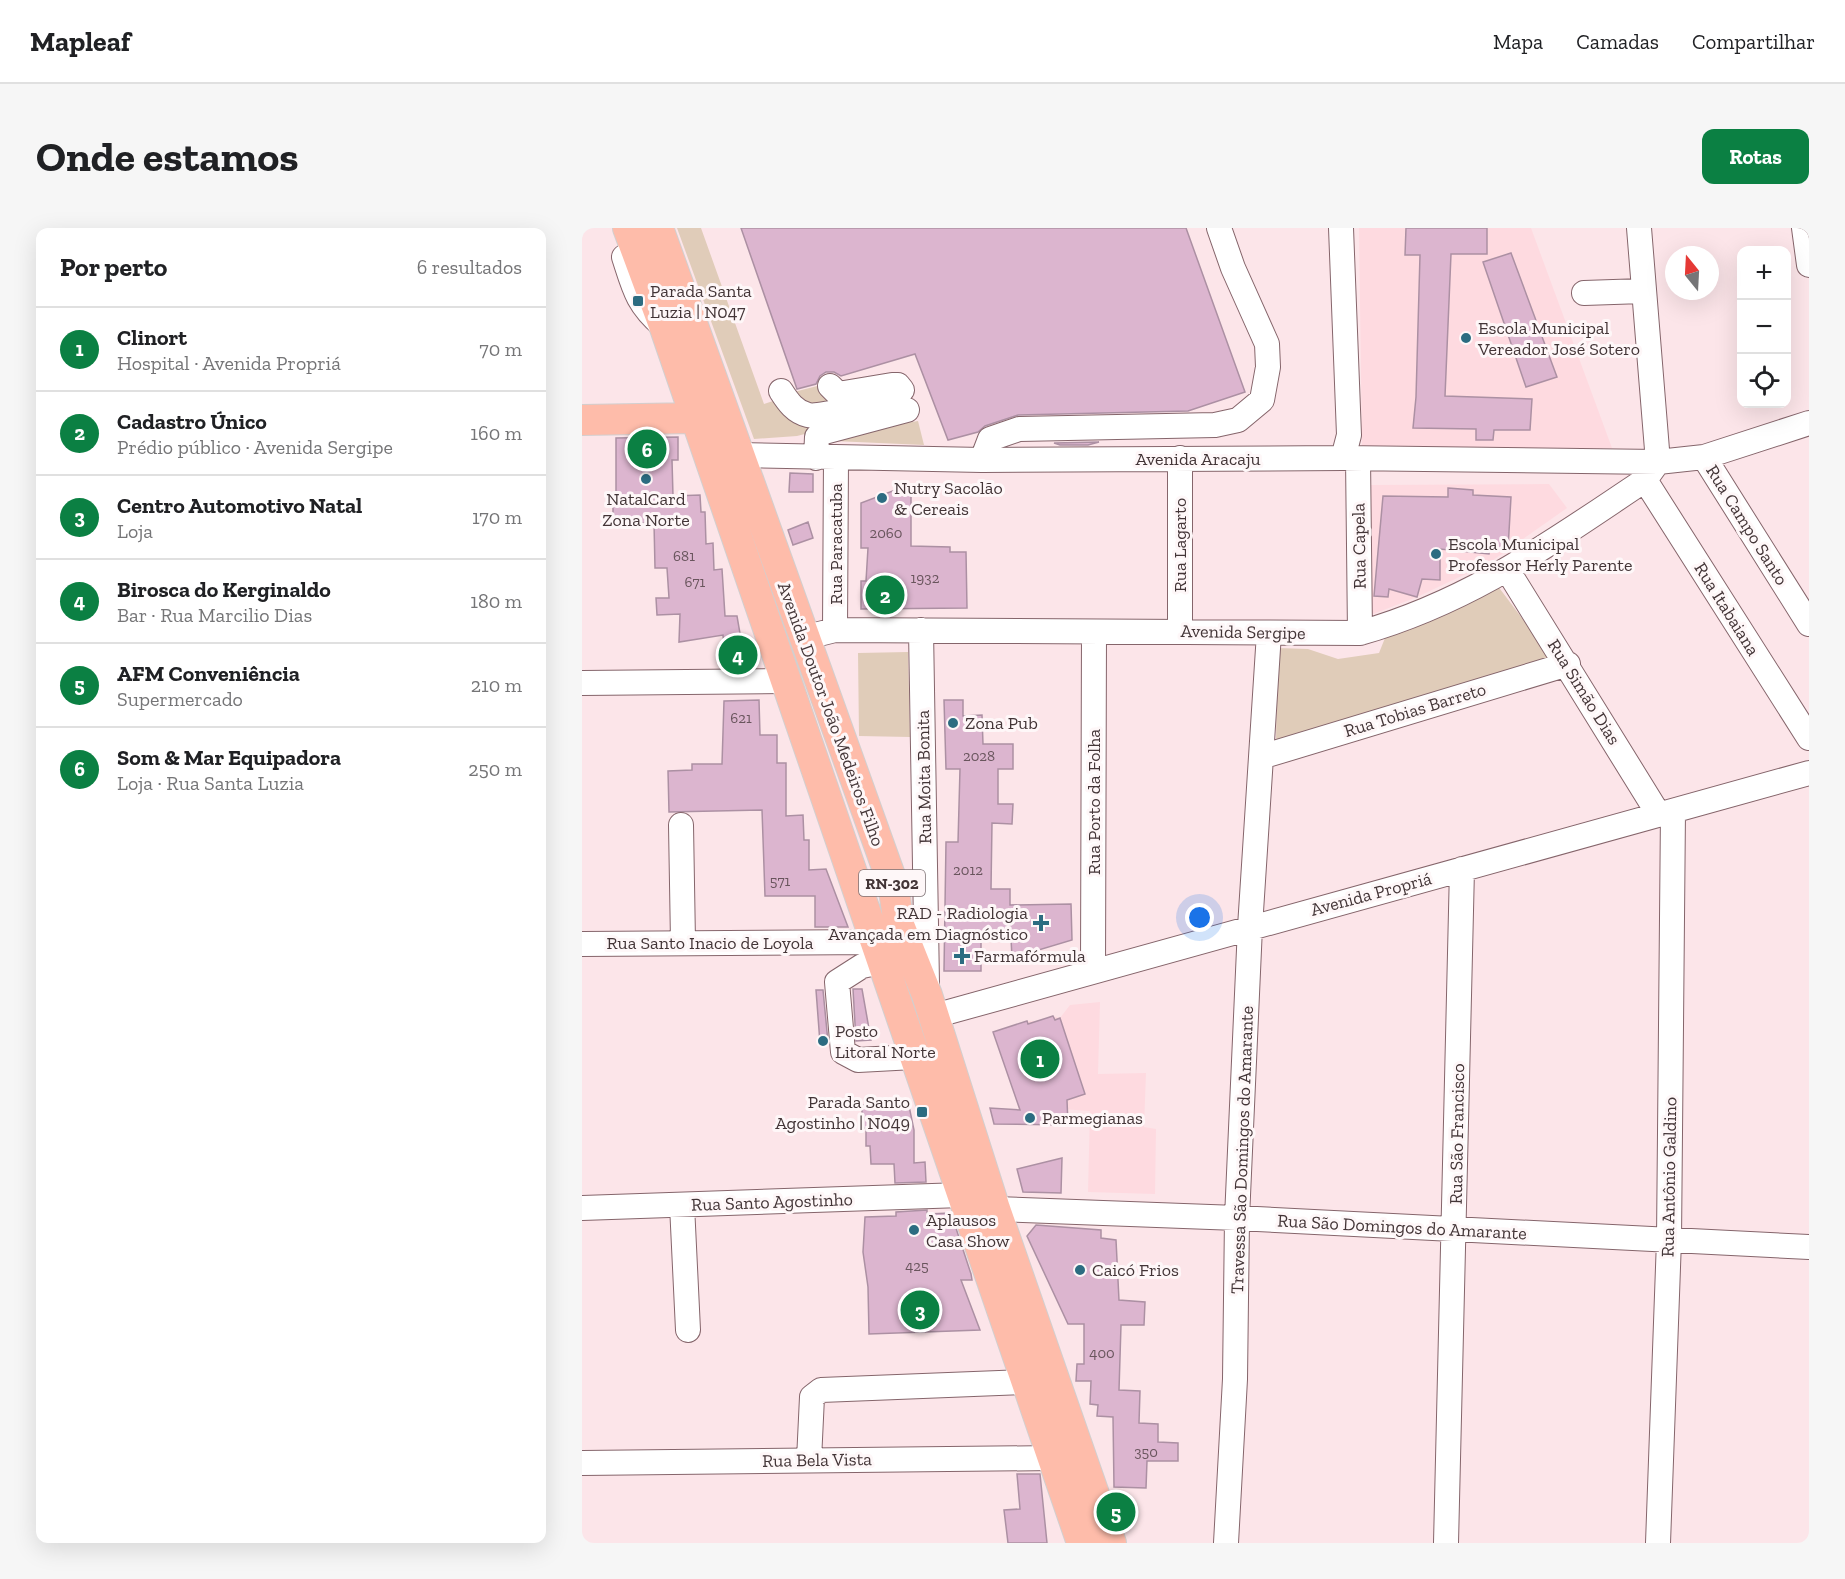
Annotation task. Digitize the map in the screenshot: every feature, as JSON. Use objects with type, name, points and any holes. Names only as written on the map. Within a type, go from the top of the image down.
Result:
[{"type":"main road","name":"Avenida Doutor João Medeiros Filho","points":[[628,228],[665,328],[785,681],[835,820],[878,952],[1082,1543]]},
{"type":"main road","name":"Avenida Doutor João Medeiros Filho","points":[[658,228],[893,884],[899,925],[930,1006],[995,1209],[1111,1543]]},
{"type":"main road","points":[[582,420],[695,418]]},
{"type":"main road","points":[[785,681],[810,714],[831,770],[841,777],[857,781]]},
{"type":"main road","points":[[835,820],[853,825],[858,831],[876,882],[899,925]]},
{"type":"street","points":[[619,228],[620,242],[638,301],[647,313],[665,328]]},
{"type":"street","points":[[982,460],[990,439],[1019,429],[1215,425],[1238,420],[1251,412],[1262,400],[1267,386],[1267,344],[1233,268],[1219,228]]},
{"type":"street","name":"Rua Capela","points":[[1341,228],[1360,633]]},
{"type":"street","points":[[1639,228],[1651,471]]},
{"type":"street","points":[[1804,228],[1809,265]]},
{"type":"street","points":[[1584,293],[1643,291]]},
{"type":"street","points":[[782,391],[793,408],[811,416],[826,414],[902,390],[892,385],[838,394],[830,386]]},
{"type":"street","name":"Rua Paracatuba","points":[[835,630],[826,458],[817,437],[821,433],[907,410]]},
{"type":"street","name":"Avenida Aracaju","points":[[738,455],[982,460],[1350,458],[1651,471],[1704,457],[1809,423]]},
{"type":"street","name":"Rua Campo Santo","points":[[1704,457],[1809,624]]},
{"type":"street","name":"Rua Lagarto","points":[[1180,458],[1180,631]]},
{"type":"street","name":"Avenida Sergipe","points":[[803,638],[835,630],[1360,633],[1424,612],[1508,571],[1651,471]]},
{"type":"street","name":"Rua Itabaiana","points":[[1651,471],[1809,738]]},
{"type":"street","name":"Rua Simão Dias","points":[[1508,571],[1666,813]]},
{"type":"street","name":"Rua Moita Bonita","points":[[921,630],[930,1006]]},
{"type":"street","name":"Rua Porto da Folha","points":[[1093,970],[1094,633]]},
{"type":"street","name":"Travessa São Domingos do Amarante","points":[[1226,1543],[1235,1379],[1237,1218],[1251,927],[1269,633]]},
{"type":"street","name":"Rua Tobias Barreto","points":[[1261,756],[1568,664]]},
{"type":"street","points":[[582,683],[785,681]]},
{"type":"street","name":"Avenida Propriá","points":[[930,1006],[1093,970],[1809,772]]},
{"type":"street","name":"Rua Antônio Galdino","points":[[1658,1543],[1669,1240],[1666,813]]},
{"type":"street","points":[[681,825],[683,942]]},
{"type":"street","name":"Rua São Francisco","points":[[1446,1543],[1462,869]]},
{"type":"street","points":[[828,942],[837,982],[843,1052],[858,1060],[914,1057]]},
{"type":"street","name":"Rua Santo Inacio de Loyola","points":[[582,944],[828,942],[878,952]]},
{"type":"street","points":[[837,982],[862,966],[878,952]]},
{"type":"street","name":"Rua Santo Agostinho","points":[[582,1208],[962,1195]]},
{"type":"street","points":[[682,1205],[688,1330]]},
{"type":"street","name":"Rua São Domingos do Amarante","points":[[995,1209],[1237,1218],[1809,1247]]},
{"type":"street","points":[[809,1460],[812,1397],[821,1390],[1026,1382]]},
{"type":"street","name":"Rua Bela Vista","points":[[582,1463],[1053,1458]]},
{"type":"shaded area","points":[[677,228],[701,228],[764,404],[776,400],[814,423],[912,399],[913,406],[797,436],[754,439]]},
{"type":"shaded area","name":"Escola Municipal Vereador José Sotero","points":[[1359,228],[1531,228],[1612,448],[1362,449]]},
{"type":"shaded area","points":[[821,385],[827,401],[834,405],[817,413],[794,392]]},
{"type":"shaded area","points":[[918,421],[924,445],[834,441],[833,436]]},
{"type":"shaded area","name":"Escola Municipal Professor Herly Parente","points":[[1549,484],[1567,508],[1489,563],[1417,597],[1368,616],[1370,485]]},
{"type":"shaded area","points":[[1497,585],[1552,658],[1276,747],[1277,648],[1308,649],[1338,659],[1379,653],[1387,633]]},
{"type":"shaded area","points":[[908,652],[910,737],[859,736],[858,653]]},
{"type":"shaded area","points":[[1100,1002],[1098,1074],[1146,1073],[1144,1127],[1156,1129],[1155,1194],[1088,1192],[1090,1111],[1019,1106],[993,1032],[1027,1021],[1053,1016],[1060,1018],[1070,1005]]},
{"type":"building","points":[[741,228],[1186,228],[1245,392],[1188,411],[1018,415],[985,426],[978,432],[948,440],[915,354],[841,376],[834,372],[826,372],[820,376],[816,384],[797,389]]},
{"type":"building","points":[[1406,228],[1487,228],[1487,254],[1451,254],[1445,396],[1532,399],[1530,430],[1494,430],[1493,440],[1476,440],[1476,429],[1413,428],[1420,255],[1405,255]]},
{"type":"building","points":[[1511,253],[1557,377],[1526,387],[1483,262]]},
{"type":"building","points":[[678,437],[678,460],[672,460],[673,496],[700,495],[701,512],[705,512],[706,544],[713,543],[714,570],[722,569],[725,616],[737,616],[742,645],[724,647],[723,635],[679,642],[680,614],[657,615],[656,598],[669,598],[667,568],[655,568],[654,523],[613,523],[613,497],[616,497],[616,438]]},
{"type":"building","points":[[1099,442],[1088,445],[1054,443]]},
{"type":"building","points":[[790,473],[813,474],[813,492],[789,492]]},
{"type":"building","points":[[911,484],[911,546],[950,547],[950,552],[966,552],[967,608],[861,609],[861,581],[866,581],[868,548],[861,548],[861,503]]},
{"type":"building","points":[[1448,488],[1473,490],[1473,495],[1511,497],[1508,549],[1490,548],[1489,554],[1440,549],[1440,580],[1422,579],[1417,597],[1389,589],[1388,597],[1374,596],[1383,496],[1448,497]]},
{"type":"building","points":[[808,522],[813,538],[793,545],[788,530]]},
{"type":"building","points":[[759,700],[760,735],[777,735],[777,763],[786,763],[786,816],[803,815],[804,840],[809,840],[809,870],[826,869],[848,927],[815,927],[815,896],[765,896],[762,810],[669,812],[668,771],[692,770],[692,764],[722,764],[724,701]]},
{"type":"building","points":[[944,700],[963,700],[963,716],[982,715],[983,744],[1013,744],[1013,769],[998,769],[998,804],[1013,804],[1012,824],[992,823],[991,889],[1010,889],[1010,905],[1071,904],[1072,940],[1012,958],[1011,938],[981,937],[981,971],[944,971],[946,842],[958,842],[960,769],[946,769]]},
{"type":"building","points":[[853,989],[862,989],[871,1040],[856,1041]]},
{"type":"building","points":[[816,990],[823,990],[828,1042],[820,1043]]},
{"type":"building","points":[[1053,1016],[1055,1020],[1060,1018],[1085,1094],[1067,1100],[1068,1125],[994,1124],[990,1108],[1020,1110],[993,1032],[1027,1021],[1028,1024]]},
{"type":"building","points":[[862,1105],[909,1106],[914,1130],[914,1163],[925,1162],[926,1182],[895,1183],[894,1164],[871,1164],[870,1146],[866,1146],[866,1128],[862,1128]]},
{"type":"building","points":[[1062,1158],[1061,1193],[1023,1192],[1017,1169]]},
{"type":"building","points":[[927,1210],[927,1214],[951,1213],[972,1280],[961,1280],[980,1330],[869,1334],[868,1287],[863,1252],[865,1217],[896,1216],[896,1212]]},
{"type":"building","points":[[1036,1225],[1101,1230],[1101,1238],[1116,1240],[1119,1300],[1145,1302],[1144,1325],[1121,1325],[1119,1390],[1140,1391],[1139,1423],[1158,1424],[1158,1442],[1178,1443],[1178,1461],[1147,1461],[1146,1488],[1114,1487],[1113,1417],[1097,1416],[1098,1405],[1090,1404],[1091,1381],[1076,1381],[1077,1364],[1084,1364],[1084,1324],[1068,1324],[1027,1236]]},
{"type":"building","points":[[1017,1474],[1040,1474],[1047,1543],[1008,1543],[1004,1510],[1020,1509]]},
{"type":"place","name":"Parada Santa Luzia | N047","points":[[638,301]]},
{"type":"place","name":"Escola Municipal Vereador José Sotero","points":[[1466,338]]},
{"type":"place","name":"Som & Mar Equipadora","points":[[647,449]]},
{"type":"place","name":"NatalCard Zona Norte","points":[[646,479]]},
{"type":"place","name":"Nutry Sacolão & Cereais","points":[[882,498]]},
{"type":"place","name":"Escola Municipal Professor Herly Parente","points":[[1436,554]]},
{"type":"place","name":"Cadastro Único","points":[[885,595]]},
{"type":"place","name":"Birosca do Kerginaldo","points":[[738,655]]},
{"type":"place","name":"Zona Pub","points":[[953,723]]},
{"type":"place","name":"RAD - Radiologia Avançada em Diagnóstico","points":[[1041,923]]},
{"type":"place","name":"Farmafórmula","points":[[962,956]]},
{"type":"place","name":"Posto Litoral Norte","points":[[823,1041]]},
{"type":"place","name":"Clinort","points":[[1040,1059]]},
{"type":"place","name":"Parada Santo Agostinho | N049","points":[[922,1112]]},
{"type":"place","name":"Parmegianas","points":[[1030,1118]]},
{"type":"place","name":"Aplausos Casa Show","points":[[914,1230]]},
{"type":"place","name":"Caicó Frios","points":[[1080,1270]]},
{"type":"place","name":"Centro Automotivo Natal","points":[[920,1310]]},
{"type":"place","name":"AFM Conveniência","points":[[1116,1512]]}]
